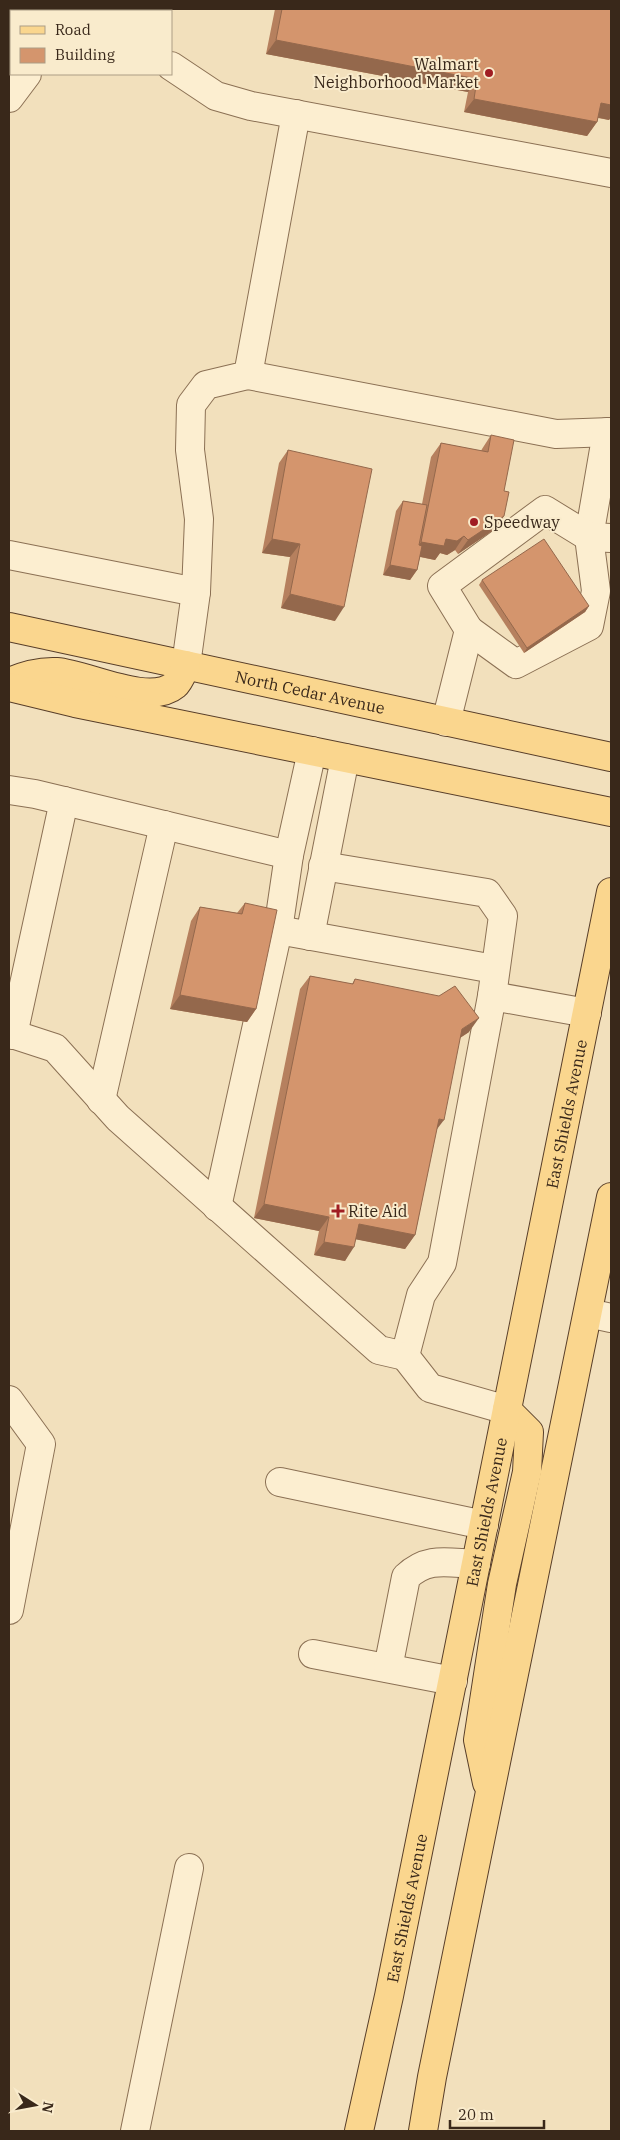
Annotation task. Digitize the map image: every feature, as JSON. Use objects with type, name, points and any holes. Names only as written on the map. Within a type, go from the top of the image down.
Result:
[{"type":"main road","name":"North Cedar Avenue","points":[[9,627],[611,757]]},
{"type":"main road","points":[[9,682],[28,674],[58,672],[140,692],[148,692],[164,690],[176,685],[186,665]]},
{"type":"main road","points":[[9,687],[74,703],[611,812]]},
{"type":"main road","name":"East Shields Avenue","points":[[359,2131],[389,1996],[611,892]]},
{"type":"main road","points":[[423,2131],[432,2077],[490,1794],[600,1316],[611,1197]]},
{"type":"main road","points":[[490,1794],[478,1740],[502,1584],[527,1472],[529,1432],[507,1410]]},
{"type":"street","points":[[172,67],[216,96],[251,106],[611,173]]},
{"type":"street","points":[[9,98],[26,75]]},
{"type":"street","points":[[248,376],[296,114]]},
{"type":"street","points":[[186,665],[196,592],[199,519],[190,450],[191,405],[206,385],[248,376],[556,434],[609,432],[596,591],[588,626],[516,664],[470,630],[442,586],[545,510],[600,537]]},
{"type":"street","points":[[9,555],[196,592]]},
{"type":"street","points":[[446,722],[470,630]]},
{"type":"street","points":[[217,1207],[278,930],[289,855],[312,751]]},
{"type":"street","points":[[310,936],[345,758]]},
{"type":"street","points":[[9,790],[64,801],[289,855]]},
{"type":"street","points":[[64,801],[11,1034],[55,1048],[118,1118],[379,1350],[405,1356],[430,1388],[507,1410]]},
{"type":"street","points":[[101,1100],[164,825]]},
{"type":"street","points":[[323,866],[487,893],[503,916],[494,969],[492,996],[442,1263],[421,1295],[405,1356]]},
{"type":"street","points":[[278,930],[494,969]]},
{"type":"street","points":[[492,996],[587,1013]]},
{"type":"street","points":[[9,1400],[41,1444],[9,1610]]},
{"type":"street","points":[[280,1482],[484,1525]]},
{"type":"street","points":[[388,1668],[406,1577],[417,1567],[431,1562],[476,1564]]},
{"type":"street","points":[[313,1654],[453,1680]]},
{"type":"street","points":[[135,2131],[190,1868]]},
{"type":"building","name":"Walmart Neighborhood Market","points":[[282,9],[611,9],[611,105],[601,103],[597,122],[474,99],[477,79],[276,40]]},
{"type":"building","points":[[491,435],[514,440],[504,491],[509,492],[504,516],[468,540],[464,536],[457,541],[446,539],[444,546],[421,542],[441,443],[488,452]]},
{"type":"building","points":[[288,450],[372,469],[344,607],[290,594],[300,544],[272,539]]},
{"type":"building","points":[[403,501],[427,505],[419,545],[422,546],[417,570],[390,565]]},
{"type":"building","points":[[544,539],[589,606],[527,648],[482,580]]},
{"type":"building","points":[[245,903],[277,910],[256,1009],[180,995],[200,907],[242,914]]},
{"type":"building","name":"Rite Aid","points":[[310,976],[353,984],[355,979],[439,996],[455,986],[479,1018],[462,1029],[444,1120],[439,1119],[415,1235],[359,1224],[354,1247],[324,1242],[329,1217],[264,1204]]},
{"type":"place","name":"Walmart Neighborhood Market","points":[[489,73]]},
{"type":"place","name":"Speedway","points":[[474,522]]},
{"type":"place","name":"Rite Aid","points":[[338,1211]]}]
